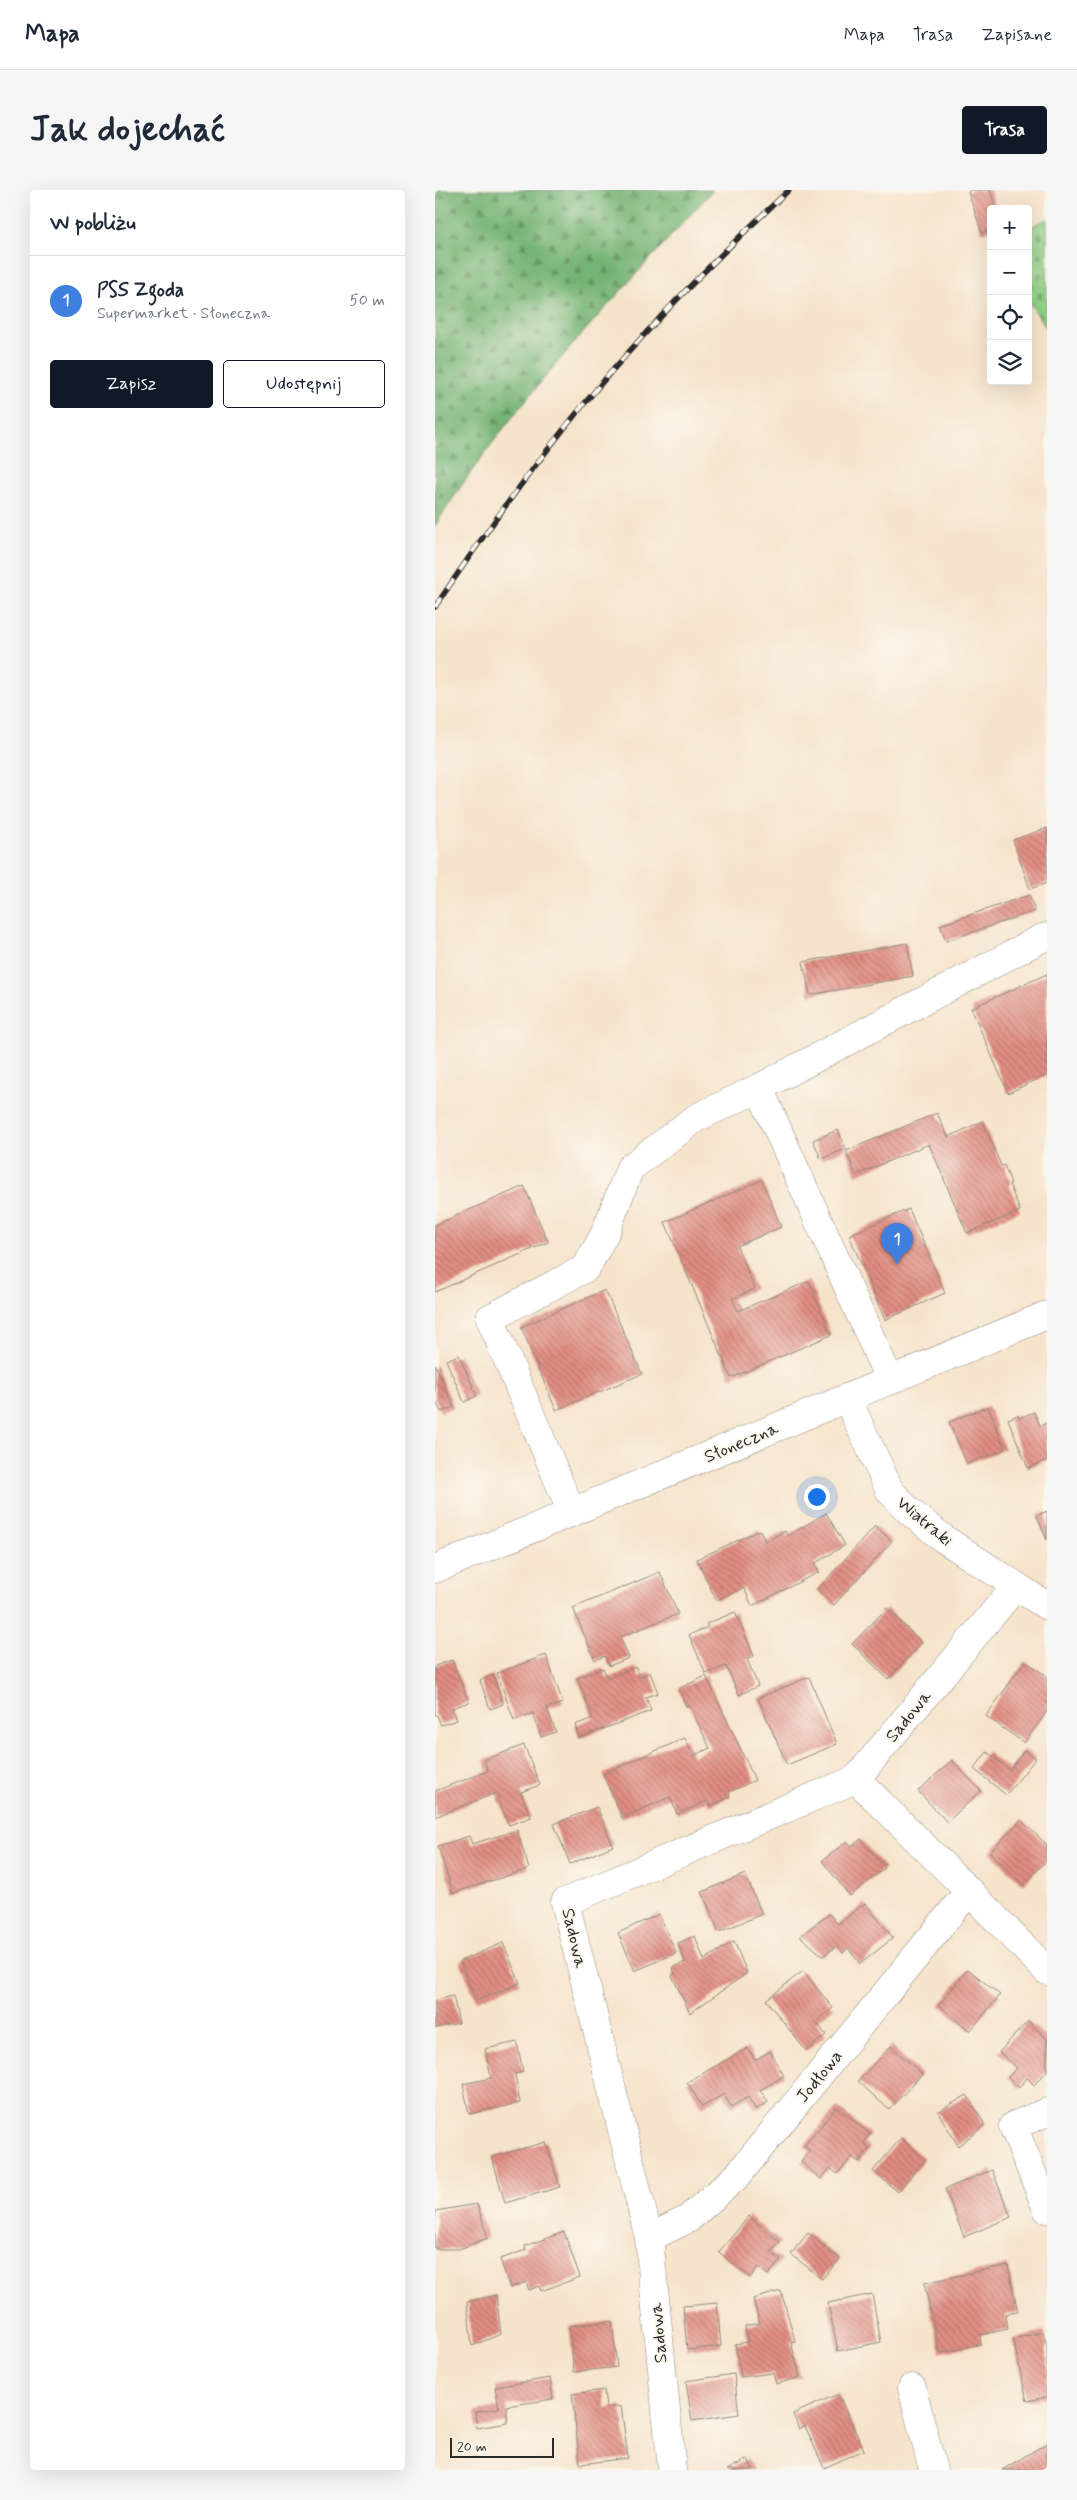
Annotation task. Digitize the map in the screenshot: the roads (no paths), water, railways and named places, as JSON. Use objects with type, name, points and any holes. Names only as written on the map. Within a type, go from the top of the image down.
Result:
[{"type":"street","points":[[572,1513],[490,1318],[586,1268],[605,1233],[630,1168],[695,1118],[759,1088],[1043,938],[1047,938]]},
{"type":"street","points":[[759,1088],[890,1381]]},
{"type":"street","name":"Słoneczna","points":[[435,1569],[1047,1315]]},
{"type":"street","name":"Wiatraki","points":[[847,1398],[890,1491],[909,1512],[944,1539],[1047,1606]]},
{"type":"street","name":"Sadowa","points":[[672,2470],[649,2238],[565,1902],[856,1779],[1015,1586]]},
{"type":"street","points":[[856,1779],[1047,1971]]},
{"type":"street","name":"Jodłowa","points":[[649,2238],[689,2219],[737,2176],[969,1891]]},
{"type":"street","points":[[1047,2112],[1013,2126],[1047,2209]]},
{"type":"street","points":[[911,2388],[933,2470]]},
{"type":"railway","points":[[435,607],[480,541],[575,414],[646,332],[686,290],[789,190]]},
{"type":"place","name":"PSS Zgoda","points":[[897,1264]]}]
